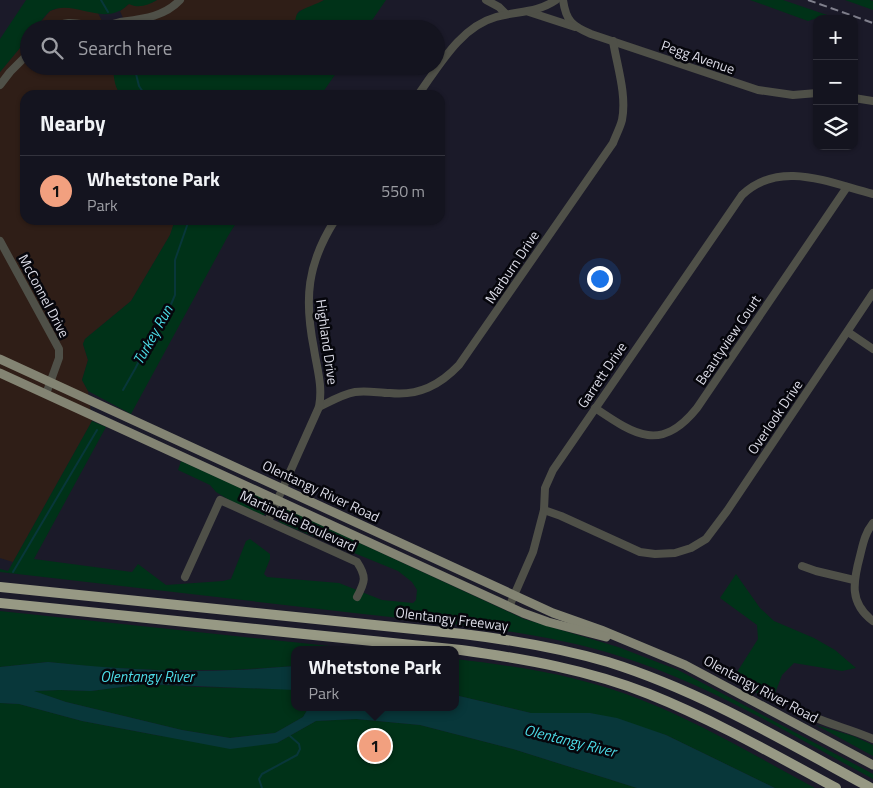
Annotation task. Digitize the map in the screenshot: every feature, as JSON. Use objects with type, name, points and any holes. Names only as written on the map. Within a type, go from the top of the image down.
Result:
[{"type":"highway","name":"Olentangy Freeway","points":[[0,586],[463,634],[522,642],[572,652],[654,678],[699,697],[871,788]]},
{"type":"highway","points":[[0,603],[422,646]]},
{"type":"highway","points":[[459,650],[520,658],[568,668],[648,693],[692,712],[836,788]]},
{"type":"main road","name":"Olentangy River Road","points":[[0,359],[553,613],[685,665],[873,765]]},
{"type":"main road","name":"Olentangy River Road","points":[[0,373],[509,607],[548,622],[633,644]]},
{"type":"street","points":[[133,20],[156,16],[175,6],[180,0]]},
{"type":"street","points":[[486,0],[499,7],[506,14]]},
{"type":"street","points":[[445,57],[460,39],[486,20],[506,14],[529,12],[548,6],[556,0]]},
{"type":"street","points":[[563,0],[568,17],[575,27]]},
{"type":"street","name":"Pegg Avenue","points":[[529,12],[758,90],[793,95],[813,93]]},
{"type":"street","name":"Marburn Drive","points":[[319,406],[355,392],[394,394],[418,392],[439,383],[459,365],[613,143],[619,130],[623,113],[623,100],[613,41]]},
{"type":"street","points":[[0,85],[20,62]]},
{"type":"street","points":[[422,90],[432,75]]},
{"type":"street","points":[[858,99],[873,101]]},
{"type":"street","name":"Garrett Drive","points":[[509,607],[534,552],[544,510],[544,488],[546,482],[736,202],[748,190],[762,181],[775,177],[797,175],[847,188]]},
{"type":"street","points":[[847,188],[873,194]]},
{"type":"street","name":"Beautyview Court","points":[[595,408],[625,428],[638,433],[661,434],[682,425],[697,408],[847,188]]},
{"type":"street","name":"Highland Drive","points":[[268,521],[316,416],[322,392],[309,325],[308,290],[310,274],[318,251],[331,225]]},
{"type":"street","name":"McConnel Drive","points":[[0,241],[59,349],[59,358],[46,394]]},
{"type":"street","name":"Overlook Drive","points":[[544,510],[640,552],[656,554],[675,553],[691,548],[706,539],[723,518],[873,293]]},
{"type":"street","points":[[848,332],[873,349]]},
{"type":"street","name":"Martindale Boulevard","points":[[185,577],[220,500],[357,562],[364,573],[365,580],[357,597]]},
{"type":"street","points":[[873,523],[865,536],[854,580],[854,591],[858,606],[873,621]]},
{"type":"street","points":[[802,566],[854,580]]},
{"type":"street","name":"Olentangy River Road","points":[[796,708],[818,720],[873,739]]},
{"type":"shaded area","points":[[157,0],[324,0],[299,11],[296,20],[124,20],[120,11],[129,4],[151,3]]},
{"type":"shaded area","points":[[70,6],[98,13],[102,20],[42,20],[50,11]]},
{"type":"shaded area","points":[[20,48],[20,75],[114,75],[118,90],[20,90],[20,225],[173,225],[170,235],[131,301],[85,339],[83,344],[88,360],[82,380],[88,391],[92,421],[13,562],[0,558],[0,72]]},
{"type":"green space","points":[[26,0],[157,0],[140,6],[129,4],[111,14],[58,8],[50,11],[42,20],[20,20],[20,48],[0,72],[0,39]]},
{"type":"green space","points":[[324,0],[386,0],[372,20],[296,20],[298,13]]},
{"type":"green space","points":[[750,0],[783,0],[827,15],[813,15],[813,19],[808,21]]},
{"type":"green space","points":[[845,0],[873,1],[873,10]]},
{"type":"green space","points":[[114,75],[335,75],[324,90],[118,90]]},
{"type":"green space","points":[[173,225],[235,225],[131,414],[88,391],[82,380],[88,360],[83,344],[85,339],[131,301],[170,235]]},
{"type":"green space","points":[[92,421],[106,427],[34,559],[132,572],[138,564],[166,585],[223,581],[231,579],[246,541],[250,539],[270,554],[264,574],[267,577],[339,583],[382,600],[413,603],[416,600],[417,590],[412,582],[398,571],[281,523],[278,520],[277,513],[281,509],[282,512],[283,509],[286,509],[524,619],[618,647],[678,670],[873,774],[873,779],[780,728],[685,681],[619,656],[588,647],[492,629],[0,572],[0,569],[8,571]]},
{"type":"green space","points":[[181,461],[260,497],[269,505],[269,511],[264,515],[260,515],[231,501],[216,492],[210,485],[178,470]]},
{"type":"green space","points":[[736,574],[760,608],[774,621],[814,638],[835,650],[856,668],[842,671],[794,663],[782,675],[772,701],[732,680],[758,639],[757,625],[720,598]]},
{"type":"green space","points":[[0,611],[330,646],[291,646],[291,666],[233,670],[158,670],[48,662],[0,667]]},
{"type":"green space","points":[[459,660],[548,673],[617,691],[662,708],[815,788],[775,788],[666,735],[590,713],[531,713],[459,696]]},
{"type":"green space","points":[[145,684],[290,689],[291,711],[307,711],[303,717],[275,733],[230,738],[182,730],[66,702],[33,691],[91,691]]},
{"type":"green space","points":[[0,703],[19,704],[82,721],[161,736],[277,743],[316,721],[356,719],[420,725],[513,749],[637,788],[0,788]]},
{"type":"green space","points":[[816,725],[853,736],[873,745],[873,756]]},
{"type":"water","name":"Olentangy River","points":[[48,662],[187,671],[249,670],[291,666],[291,690],[145,684],[91,691],[34,691],[66,702],[182,730],[230,738],[275,733],[303,717],[307,711],[459,711],[459,696],[531,713],[590,713],[617,718],[666,735],[775,788],[637,788],[513,749],[420,725],[356,719],[316,721],[277,743],[230,749],[82,721],[19,704],[0,703],[0,667]]},
{"type":"waterway","name":"Turkey Run","points":[[101,0],[108,12]]},
{"type":"waterway","name":"Turkey Run","points":[[136,75],[142,90]]},
{"type":"waterway","name":"Turkey Run","points":[[123,390],[175,295],[175,260],[187,225]]},
{"type":"waterway","name":"Turkey Run","points":[[13,572],[97,430]]},
{"type":"waterway","points":[[262,788],[259,779],[262,774],[297,755],[300,749],[299,744],[290,736]]},
{"type":"railway","points":[[808,0],[873,23]]},
{"type":"place","name":"Whetstone Park","points":[[375,746]]}]
